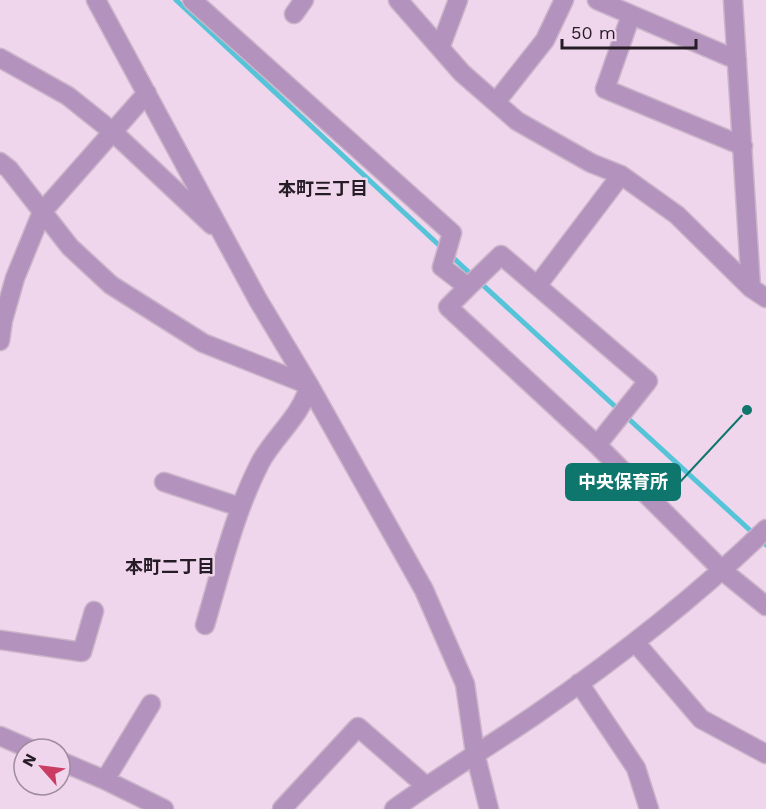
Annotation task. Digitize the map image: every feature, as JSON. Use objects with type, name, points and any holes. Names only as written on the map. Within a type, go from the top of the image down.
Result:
[{"type":"street","points":[[96,0],[258,300],[424,590],[465,684],[476,753],[489,809]]},
{"type":"street","points":[[192,0],[452,233],[442,267],[468,287]]},
{"type":"street","points":[[398,0],[462,73],[517,121],[591,163],[621,174],[677,215],[759,293]]},
{"type":"street","points":[[440,48],[458,0]]},
{"type":"street","points":[[496,102],[545,40],[564,0]]},
{"type":"street","points":[[597,0],[737,60]]},
{"type":"street","points":[[733,0],[743,146],[759,293]]},
{"type":"street","points":[[631,15],[605,89],[743,146]]},
{"type":"street","points":[[0,58],[68,96],[113,132],[224,237]]},
{"type":"street","points":[[0,341],[3,320],[15,278],[42,212],[147,93]]},
{"type":"street","points":[[0,162],[9,170],[70,247],[120,291],[203,344],[309,386]]},
{"type":"street","points":[[537,286],[621,174]]},
{"type":"street","points":[[597,445],[648,381],[501,255],[448,307],[597,445],[723,571],[766,606]]},
{"type":"street","points":[[204,625],[240,507],[261,460],[306,399],[309,386]]},
{"type":"street","points":[[164,482],[240,507]]},
{"type":"street","points":[[394,809],[534,716],[635,642],[723,571],[766,529]]},
{"type":"street","points":[[0,640],[82,652],[94,611]]},
{"type":"street","points":[[635,642],[701,718],[766,754]]},
{"type":"street","points":[[579,683],[636,768],[649,809]]},
{"type":"street","points":[[105,780],[151,704]]},
{"type":"street","points":[[282,809],[358,727],[426,786]]},
{"type":"street","points":[[72,766],[105,780],[135,802],[164,809]]},
{"type":"waterway","points":[[176,0],[442,248]]},
{"type":"waterway","points":[[449,254],[766,545]]},
{"type":"place","name":"中央保育所","points":[[747,410]]},
{"type":"district","name":"本町三丁目","points":[[323,188]]},
{"type":"district","name":"本町二丁目","points":[[170,566]]}]
